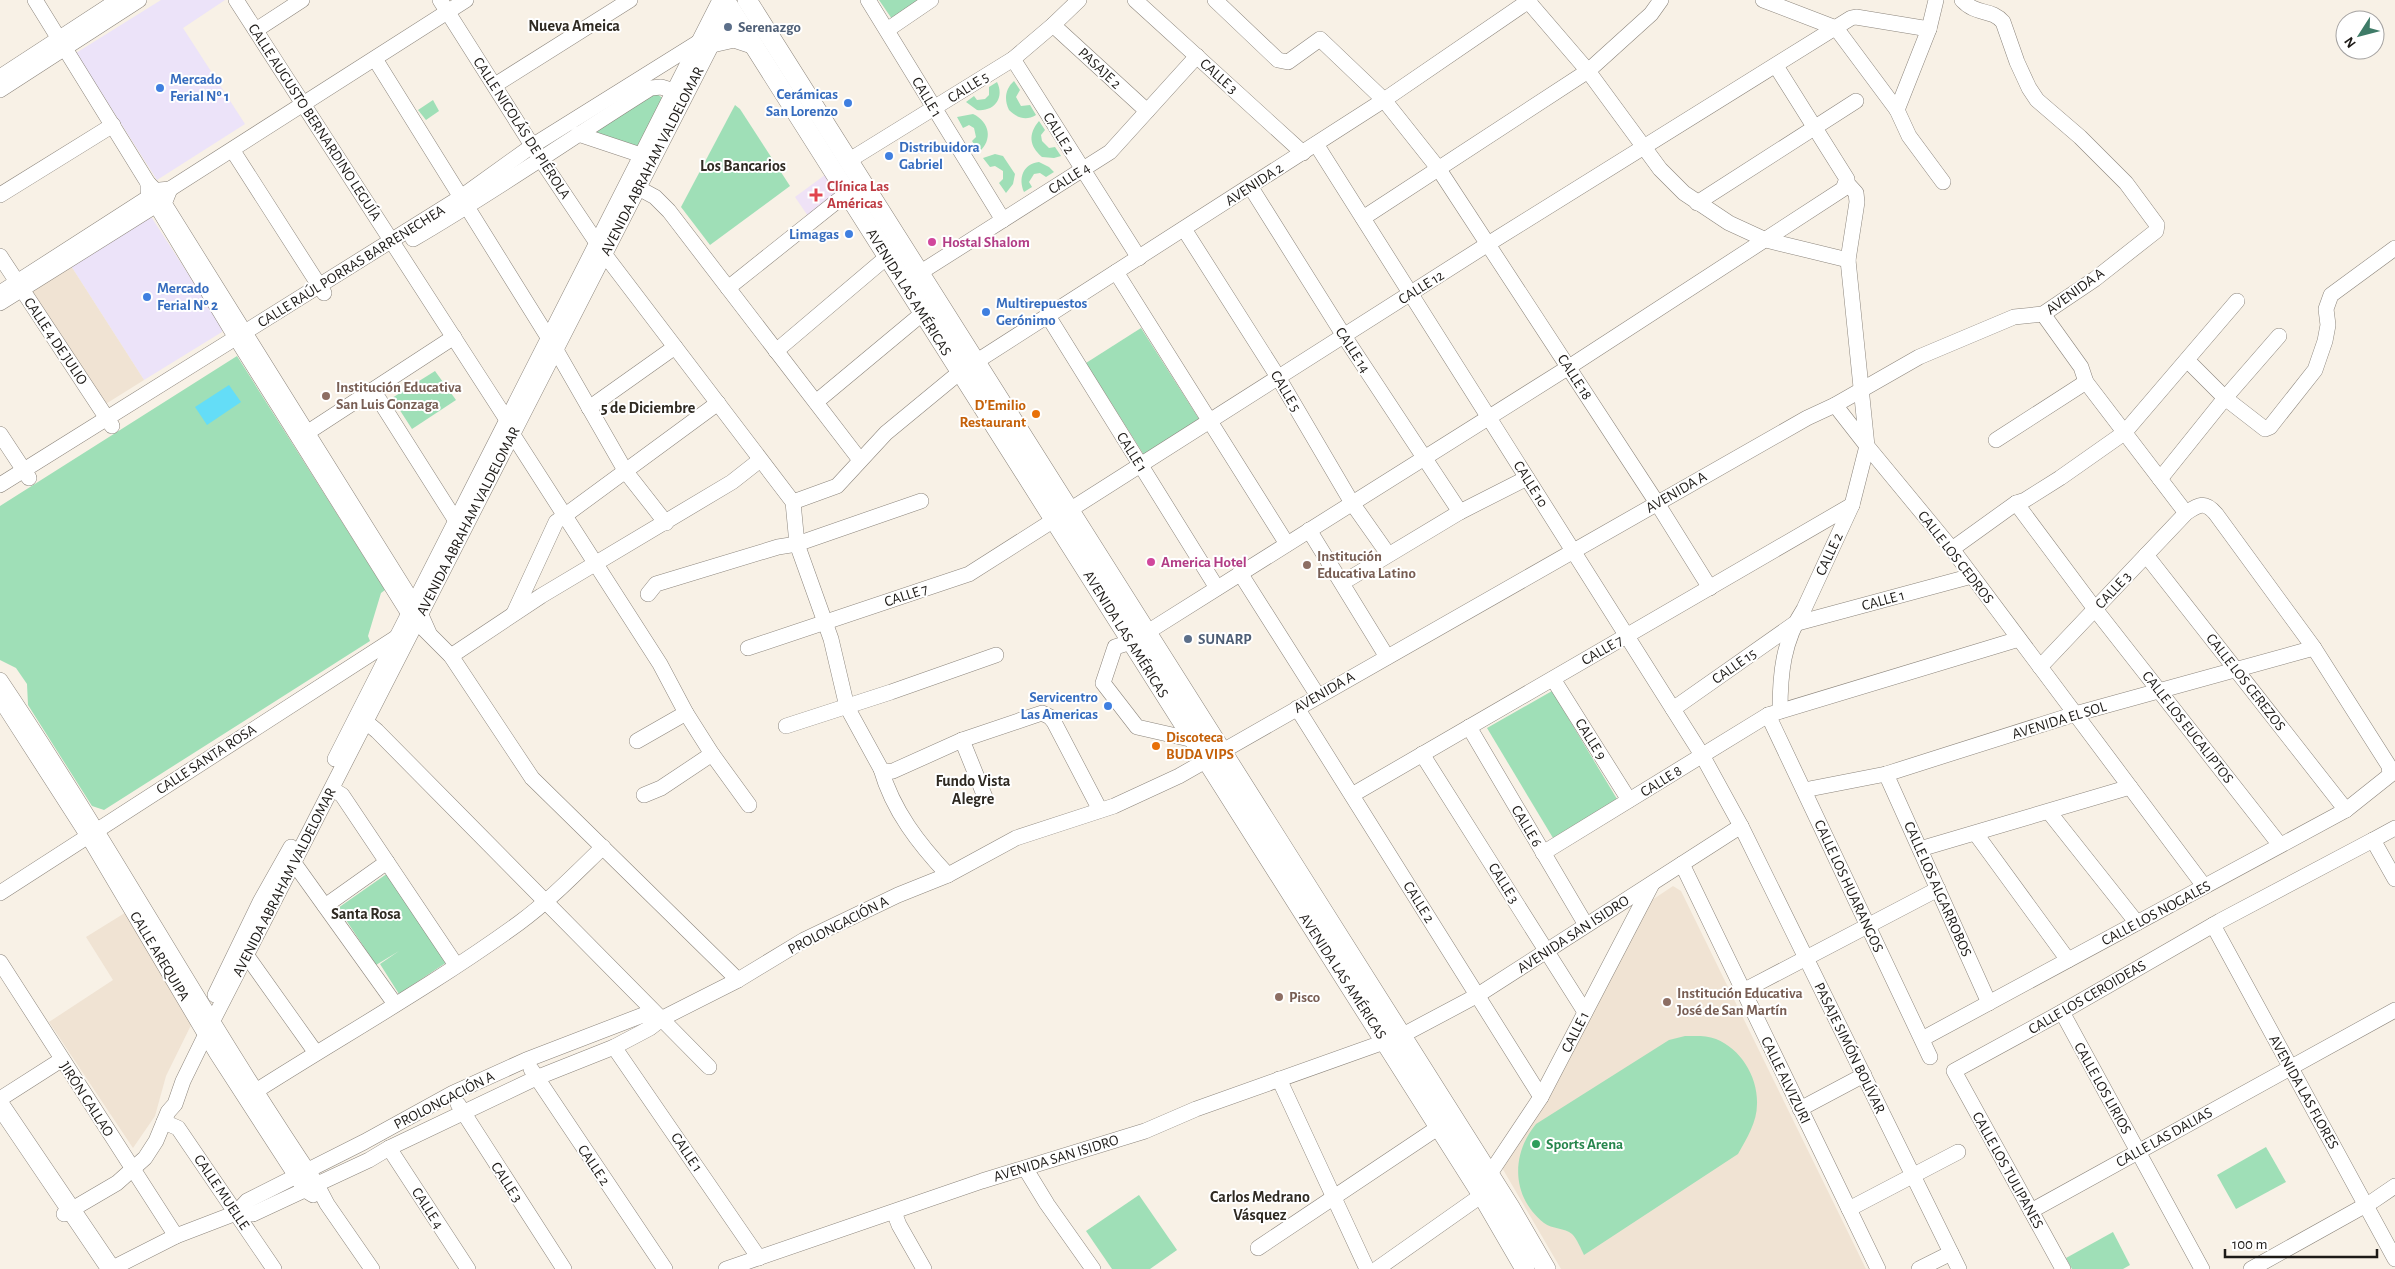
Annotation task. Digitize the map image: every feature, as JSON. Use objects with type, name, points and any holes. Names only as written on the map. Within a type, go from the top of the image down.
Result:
[{"type":"main road","name":"AVENIDA LAS AMÉRICAS","points":[[747,0],[848,161],[854,188],[888,257],[911,278],[923,313],[968,367]]},
{"type":"main road","name":"AVENIDA LAS AMÉRICAS","points":[[727,2],[752,44],[854,188],[1393,1039],[1489,1175],[1546,1269]]},
{"type":"main road","points":[[705,43],[729,38],[742,39],[752,44]]},
{"type":"main road","name":"AVENIDA LAS AMÉRICAS","points":[[1139,637],[1194,740],[1214,755]]},
{"type":"main road","name":"AVENIDA LAS AMÉRICAS","points":[[1393,1039],[1439,1127],[1482,1195],[1525,1269]]},
{"type":"main road","points":[[0,1106],[102,1269]]},
{"type":"main road","points":[[0,1118],[111,1269]]},
{"type":"street","points":[[35,0],[157,194],[243,340],[415,617],[451,656],[532,778],[738,980]]},
{"type":"street","points":[[0,90],[118,0]]},
{"type":"street","points":[[0,77],[140,0]]},
{"type":"street","name":"CALLE AUGUSTO BERNARDINO LEGUÍA","points":[[236,0],[507,420],[513,434],[660,664],[686,713],[712,754],[749,805]]},
{"type":"street","points":[[256,30],[302,0]]},
{"type":"street","points":[[0,303],[19,286],[157,194],[233,151],[375,59],[444,6],[466,0]]},
{"type":"street","points":[[495,85],[630,0]]},
{"type":"street","name":"CALLE 1","points":[[868,0],[1003,220]]},
{"type":"street","points":[[886,30],[931,0]]},
{"type":"street","name":"CALLE 5","points":[[848,161],[1012,59],[1054,25],[1078,0]]},
{"type":"street","name":"CALLE 3","points":[[1134,0],[1303,153]]},
{"type":"street","name":"CALLE 18","points":[[1215,0],[1278,60],[1288,62],[1320,39],[1384,100],[1438,168],[1569,367],[1710,588]]},
{"type":"street","points":[[1528,0],[1588,71],[1669,179],[1697,203],[1736,227],[1766,240],[1848,260]]},
{"type":"street","name":"AVENIDA 2","points":[[793,502],[837,486],[886,433],[968,367],[1384,100],[1528,0]]},
{"type":"street","points":[[1363,218],[1588,71],[1651,14],[1661,0]]},
{"type":"street","points":[[1763,0],[1836,28],[1897,110],[1909,136],[1943,182]]},
{"type":"street","points":[[1897,110],[1929,29],[1936,0]]},
{"type":"street","name":"AVENIDA A","points":[[1100,810],[1179,776],[1746,452],[1807,418],[1835,405],[1919,357],[2014,316],[2043,314],[2095,279],[2156,230],[2158,225],[2144,203],[2080,137],[2050,113],[2029,88],[2003,22],[1994,14],[1976,11],[1962,0]]},
{"type":"street","name":"AVENIDA ABRAHAM VALDELOMAR","points":[[207,1023],[247,956],[290,860],[415,617],[461,523],[507,420],[552,344],[727,2]]},
{"type":"street","name":"CALLE NICOLÁS DE PIÉROLA","points":[[444,6],[536,152],[601,249],[793,502]]},
{"type":"street","name":"CALLE 12","points":[[1061,514],[1488,244],[1836,28],[1856,17],[1929,29]]},
{"type":"street","name":"PASAJE 2","points":[[1054,25],[1147,111]]},
{"type":"street","name":"AVENIDA ABRAHAM VALDELOMAR","points":[[633,185],[642,155],[674,91],[705,43]]},
{"type":"street","name":"CALLE RAÚL PORRAS BARRENECHEA","points":[[0,496],[27,474],[464,202],[536,152],[705,43]]},
{"type":"street","name":"CALLE 4","points":[[911,278],[1110,152],[1196,56]]},
{"type":"street","points":[[375,59],[552,344],[626,472],[666,523]]},
{"type":"street","name":"CALLE 2","points":[[1012,59],[1139,258]]},
{"type":"street","points":[[1194,740],[1137,727],[1104,686],[1115,647],[1139,637],[1424,456],[1569,367],[1631,324],[1840,192],[1847,179],[1776,66]]},
{"type":"street","name":"CALLE RAÚL PORRAS BARRENECHEA","points":[[536,152],[578,134],[651,88],[661,87],[674,91]]},
{"type":"street","points":[[1697,203],[1856,101]]},
{"type":"street","points":[[0,195],[113,124]]},
{"type":"street","points":[[578,134],[642,155]]},
{"type":"street","name":"CALLE 10","points":[[1316,144],[1702,755],[1741,826]]},
{"type":"street","points":[[233,151],[322,290]]},
{"type":"street","points":[[1846,182],[1856,193],[1857,202],[1848,260],[1867,446]]},
{"type":"street","points":[[633,185],[662,202],[860,460]]},
{"type":"street","name":"CALLE 14","points":[[1250,186],[1344,336],[1460,512]]},
{"type":"street","points":[[728,288],[854,188]]},
{"type":"street","name":"CALLE 5","points":[[1184,229],[1278,377],[1352,503],[1388,554]]},
{"type":"street","points":[[2187,360],[2225,398],[2265,429],[2270,427],[2315,370],[2325,341],[2328,325],[2326,308],[2331,295],[2340,286],[2395,248]]},
{"type":"street","name":"CALLE 4 DE JULIO","points":[[0,256],[110,422]]},
{"type":"street","points":[[776,351],[888,257]]},
{"type":"street","points":[[1116,272],[1287,544]]},
{"type":"street","points":[[0,293],[19,286]]},
{"type":"street","points":[[1952,549],[2016,502],[2025,500],[2060,478],[2124,433],[2238,301]]},
{"type":"street","points":[[816,402],[923,313]]},
{"type":"street","points":[[2043,314],[2082,367],[2086,382],[2160,480],[2186,512],[2199,504],[2210,506],[2314,648]]},
{"type":"street","name":"CALLE 1","points":[[1048,316],[1217,588]]},
{"type":"street","points":[[2160,480],[2225,398],[2279,336]]},
{"type":"street","points":[[303,436],[454,337]]},
{"type":"street","name":"AVENIDA ABRAHAM VALDELOMAR","points":[[461,523],[513,434],[552,344]]},
{"type":"street","points":[[589,408],[675,347]]},
{"type":"street","points":[[1996,440],[2086,382]]},
{"type":"street","points":[[373,390],[461,523]]},
{"type":"street","points":[[514,615],[556,522],[718,403]]},
{"type":"street","points":[[1835,405],[1867,446]]},
{"type":"street","points":[[0,434],[27,474]]},
{"type":"street","name":"CALLE 2","points":[[1774,713],[1782,663],[1794,624],[1804,610],[1852,505],[1867,446]]},
{"type":"street","name":"CALLE LOS CEDROS","points":[[1867,446],[1952,549],[2204,886]]},
{"type":"street","points":[[451,656],[596,562],[666,523],[732,482],[760,460]]},
{"type":"street","name":"CALLE RAÚL PORRAS BARRENECHEA","points":[[0,485],[27,474]]},
{"type":"street","points":[[1342,583],[1460,512],[1527,478]]},
{"type":"street","points":[[648,594],[656,584],[778,547],[797,544],[921,501]]},
{"type":"street","points":[[793,502],[797,544],[825,622],[847,707],[881,769],[888,794],[904,821],[922,848],[948,875]]},
{"type":"street","name":"CALLE LOS EUCALIPTOS","points":[[2016,502],[2095,609],[2280,845]]},
{"type":"street","name":"CALLE 7","points":[[1352,795],[1852,505]]},
{"type":"street","name":"CALLE 3","points":[[2040,667],[2186,512]]},
{"type":"street","name":"CALLE 7","points":[[748,648],[969,574],[1061,514]]},
{"type":"street","points":[[1309,530],[1387,656]]},
{"type":"street","name":"CALLE LOS CEREZOS","points":[[2146,555],[2346,810]]},
{"type":"street","points":[[1240,573],[1318,696]]},
{"type":"street","name":"CALLE 1","points":[[1794,624],[1972,576]]},
{"type":"street","name":"CALLE SANTA ROSA","points":[[0,893],[369,653],[397,637],[415,617]]},
{"type":"street","name":"CALLE 15","points":[[1673,709],[1794,624]]},
{"type":"street","name":"AVENIDA ABRAHAM VALDELOMAR","points":[[207,1023],[260,902],[290,860],[332,789],[382,667],[397,637]]},
{"type":"street","name":"CALLE 8","points":[[1543,853],[1774,713],[2019,639]]},
{"type":"street","name":"AVENIDA EL SOL","points":[[1804,790],[1886,774],[2076,714],[2314,648]]},
{"type":"street","name":"CALLE LOS NOGALES","points":[[1922,1039],[2346,810],[2386,780],[2390,775],[2389,766],[2314,648]]},
{"type":"street","points":[[369,653],[379,655],[382,667]]},
{"type":"street","points":[[786,726],[847,707],[996,655]]},
{"type":"street","name":"CALLE 9","points":[[1553,679],[1629,800]]},
{"type":"street","name":"CALLE AREQUIPA","points":[[0,680],[3,699],[93,833],[207,1023],[306,1180],[327,1204],[372,1269]]},
{"type":"street","name":"CALLE 2","points":[[1297,708],[1541,1097]]},
{"type":"street","points":[[637,741],[686,713]]},
{"type":"street","points":[[881,769],[886,772],[893,771],[962,740],[1034,714],[1042,713],[1050,717],[1100,810]]},
{"type":"street","name":"CALLE LOS HUARANGOS","points":[[1774,713],[1804,790],[1930,1057]]},
{"type":"street","points":[[362,718],[663,1018],[709,1067]]},
{"type":"street","name":"CALLE 6","points":[[1469,727],[1586,925]]},
{"type":"street","points":[[962,740],[985,797]]},
{"type":"street","points":[[644,795],[661,788],[712,754]]},
{"type":"street","name":"CALLE 3","points":[[1422,754],[1585,1012]]},
{"type":"street","name":"CALLE LOS ALGARROBOS","points":[[1886,774],[1989,1003]]},
{"type":"street","points":[[1920,849],[2130,787]]},
{"type":"street","points":[[332,789],[342,795],[456,965]]},
{"type":"street","name":"PROLONGACIÓN A","points":[[111,1269],[176,1236],[236,1213],[247,1201],[369,1160],[462,1112],[536,1078],[614,1047],[650,1028],[663,1018],[738,980],[804,940],[852,916],[948,875],[1016,838],[1100,810]]},
{"type":"street","points":[[2049,812],[2137,923]]},
{"type":"street","name":"AVENIDA SAN ISIDRO","points":[[726,1269],[1025,1168],[1145,1131],[1196,1109],[1393,1039],[1478,995],[1741,826]]},
{"type":"street","name":"PASAJE SIMÓN BOLÍVAR","points":[[1741,826],[1959,1269]]},
{"type":"street","name":"CALLE LOS CEROIDEAS","points":[[1954,1071],[2062,1012],[2216,923],[2395,828]]},
{"type":"street","points":[[1976,834],[2068,960]]},
{"type":"street","points":[[2373,840],[2395,879]]},
{"type":"street","points":[[256,1091],[395,1004],[519,923],[546,902],[603,847]]},
{"type":"street","points":[[290,860],[395,1004]]},
{"type":"street","points":[[325,906],[387,862]]},
{"type":"street","name":"CALLE ALVIZURI","points":[[1682,864],[1878,1269]]},
{"type":"street","name":"CALLE 1","points":[[1489,1175],[1541,1097],[1652,883]]},
{"type":"street","points":[[1743,991],[1938,889]]},
{"type":"street","name":"AVENIDA LAS FLORES","points":[[2216,923],[2370,1203],[2395,1259]]},
{"type":"street","points":[[247,956],[316,1053]]},
{"type":"street","name":"JIRÓN CALLAO","points":[[0,962],[61,1060],[176,1236]]},
{"type":"street","name":"CALLE LAS DALIAS","points":[[2031,1211],[2395,1010]]},
{"type":"street","name":"CALLE LOS LIRIOS","points":[[2062,1012],[2202,1269]]},
{"type":"street","name":"PROLONGACIÓN A","points":[[306,1180],[452,1093],[526,1060],[643,1016],[663,1018]]},
{"type":"street","points":[[68,1212],[116,1183],[133,1170],[151,1149],[166,1117],[174,1078],[207,1023]]},
{"type":"street","name":"CALLE AREQUIPA","points":[[207,1023],[256,1091],[306,1180]]},
{"type":"street","name":"CALLE 1","points":[[614,1047],[759,1258]]},
{"type":"street","points":[[0,1099],[61,1060]]},
{"type":"street","name":"CALLE 2","points":[[526,1060],[536,1078],[665,1269]]},
{"type":"street","name":"CALLE LOS TULIPANES","points":[[1954,1071],[2062,1269]]},
{"type":"street","points":[[1800,1108],[1864,1075]]},
{"type":"street","points":[[1280,1079],[1367,1269]]},
{"type":"street","name":"CALLE 3","points":[[452,1093],[462,1112],[564,1269]]},
{"type":"street","name":"CALLE MUELLE","points":[[166,1117],[178,1128],[274,1269]]},
{"type":"street","points":[[1258,1248],[1439,1127]]},
{"type":"street","name":"CALLE 4","points":[[389,1148],[468,1269]]},
{"type":"street","points":[[1849,1209],[1958,1152]]},
{"type":"street","points":[[1025,1168],[1047,1204],[1093,1269]]},
{"type":"street","points":[[2251,1269],[2370,1203],[2395,1186]]},
{"type":"street","points":[[1377,1269],[1482,1195]]},
{"type":"street","name":"AVENIDA LAS FLORES","points":[[2370,1203],[2395,1240]]},
{"type":"street","points":[[894,1212],[899,1225],[924,1269]]},
{"type":"street","points":[[1920,1269],[1951,1253]]},
{"type":"shaded area","name":"Mercado Ferial Nº 1","points":[[161,0],[225,0],[183,28],[245,124],[157,180],[76,53]]},
{"type":"shaded area","name":"Clínica Las Américas","points":[[825,175],[837,193],[808,216],[795,197]]},
{"type":"shaded area","name":"Mercado Ferial Nº 2","points":[[148,217],[152,218],[223,328],[222,332],[144,380],[71,266]]},
{"type":"shaded area","points":[[71,266],[144,380],[104,405],[32,292]]},
{"type":"shaded area","name":"Institución Educativa José de San Martín","points":[[1673,886],[1681,891],[1866,1269],[1561,1269],[1501,1166],[1652,900]]},
{"type":"shaded area","points":[[128,911],[194,1019],[166,1076],[155,1116],[133,1148],[49,1022],[113,980],[86,937]]},
{"type":"green space","points":[[879,0],[921,0],[892,19]]},
{"type":"green space","points":[[1014,81],[1020,90],[1016,97],[1021,106],[1030,105],[1036,115],[1022,118],[1009,110],[1006,95]]},
{"type":"green space","points":[[997,82],[1000,93],[993,106],[988,109],[977,110],[966,102],[974,96],[977,100],[985,99],[989,95],[989,87]]},
{"type":"green space","points":[[657,94],[664,99],[637,149],[591,133],[652,95]]},
{"type":"green space","points":[[433,100],[439,111],[426,120],[418,110]]},
{"type":"green space","points":[[735,105],[740,109],[790,186],[710,245],[681,207]]},
{"type":"green space","points":[[973,114],[979,117],[988,132],[986,142],[979,152],[972,141],[976,137],[974,128],[969,125],[963,128],[957,117]]},
{"type":"green space","points":[[1039,121],[1045,130],[1041,135],[1042,141],[1049,148],[1055,147],[1061,156],[1054,158],[1042,157],[1034,149],[1032,135]]},
{"type":"green space","points":[[995,154],[1003,156],[1015,174],[1013,184],[1006,193],[999,183],[1003,179],[1003,171],[995,166],[990,167],[983,158]]},
{"type":"green space","points":[[1039,162],[1054,172],[1046,177],[1040,173],[1034,174],[1029,182],[1032,187],[1024,192],[1022,187],[1023,172],[1029,166]]},
{"type":"green space","points":[[1141,328],[1199,419],[1144,455],[1086,363]]},
{"type":"green space","points":[[237,356],[385,590],[381,593],[368,636],[370,641],[104,810],[92,806],[28,705],[27,684],[16,668],[0,660],[0,506]]},
{"type":"green space","points":[[435,371],[456,400],[412,429],[392,398]]},
{"type":"green space","points":[[1552,691],[1617,799],[1553,838],[1487,728]]},
{"type":"green space","points":[[388,873],[447,962],[399,994],[380,964],[399,951],[376,965],[338,908]]},
{"type":"green space","points":[[1685,1036],[1704,1036],[1716,1039],[1733,1050],[1746,1065],[1755,1084],[1757,1094],[1757,1111],[1751,1130],[1738,1154],[1584,1255],[1572,1234],[1544,1223],[1533,1213],[1525,1201],[1518,1175],[1522,1148],[1536,1124],[1669,1040]]},
{"type":"green space","points":[[2266,1147],[2286,1182],[2236,1209],[2217,1175]]},
{"type":"green space","points":[[1139,1195],[1177,1250],[1150,1269],[1112,1269],[1086,1231]]},
{"type":"green space","points":[[2113,1232],[2130,1265],[2123,1269],[2072,1269],[2066,1258]]},
{"type":"water","points":[[229,385],[241,402],[207,425],[195,407]]},
{"type":"place","name":"Serenazgo","points":[[728,27]]},
{"type":"place","name":"Mercado Ferial Nº 1","points":[[160,88]]},
{"type":"place","name":"Cerámicas San Lorenzo","points":[[848,103]]},
{"type":"place","name":"Distribuidora Gabriel","points":[[889,156]]},
{"type":"place","name":"Clínica Las Américas","points":[[816,195]]},
{"type":"place","name":"Limagas","points":[[849,234]]},
{"type":"place","name":"Hostal Shalom","points":[[932,242]]},
{"type":"place","name":"Mercado Ferial Nº 2","points":[[147,297]]},
{"type":"place","name":"Multirepuestos Gerónimo","points":[[986,312]]},
{"type":"place","name":"Institución Educativa San Luis Gonzaga","points":[[326,396]]},
{"type":"place","name":"D'Emilio Restaurant","points":[[1036,414]]},
{"type":"place","name":"America Hotel","points":[[1151,562]]},
{"type":"place","name":"Institución Educativa Latino","points":[[1307,565]]},
{"type":"place","name":"SUNARP","points":[[1188,639]]},
{"type":"place","name":"Servicentro Las Americas","points":[[1108,706]]},
{"type":"place","name":"Discoteca BUDA VIPS","points":[[1156,746]]},
{"type":"place","name":"Pisco","points":[[1279,997]]},
{"type":"place","name":"Institución Educativa José de San Martín","points":[[1667,1002]]},
{"type":"place","name":"Sports Arena","points":[[1536,1144]]},
{"type":"district","name":"Nueva Ameica","points":[[574,25]]},
{"type":"district","name":"Los Bancarios","points":[[743,165]]},
{"type":"district","name":"5 de Diciembre","points":[[648,407]]},
{"type":"district","name":"Fundo Vista Alegre","points":[[973,789]]},
{"type":"district","name":"Santa Rosa","points":[[366,913]]},
{"type":"district","name":"Carlos Medrano Vásquez","points":[[1260,1205]]}]
